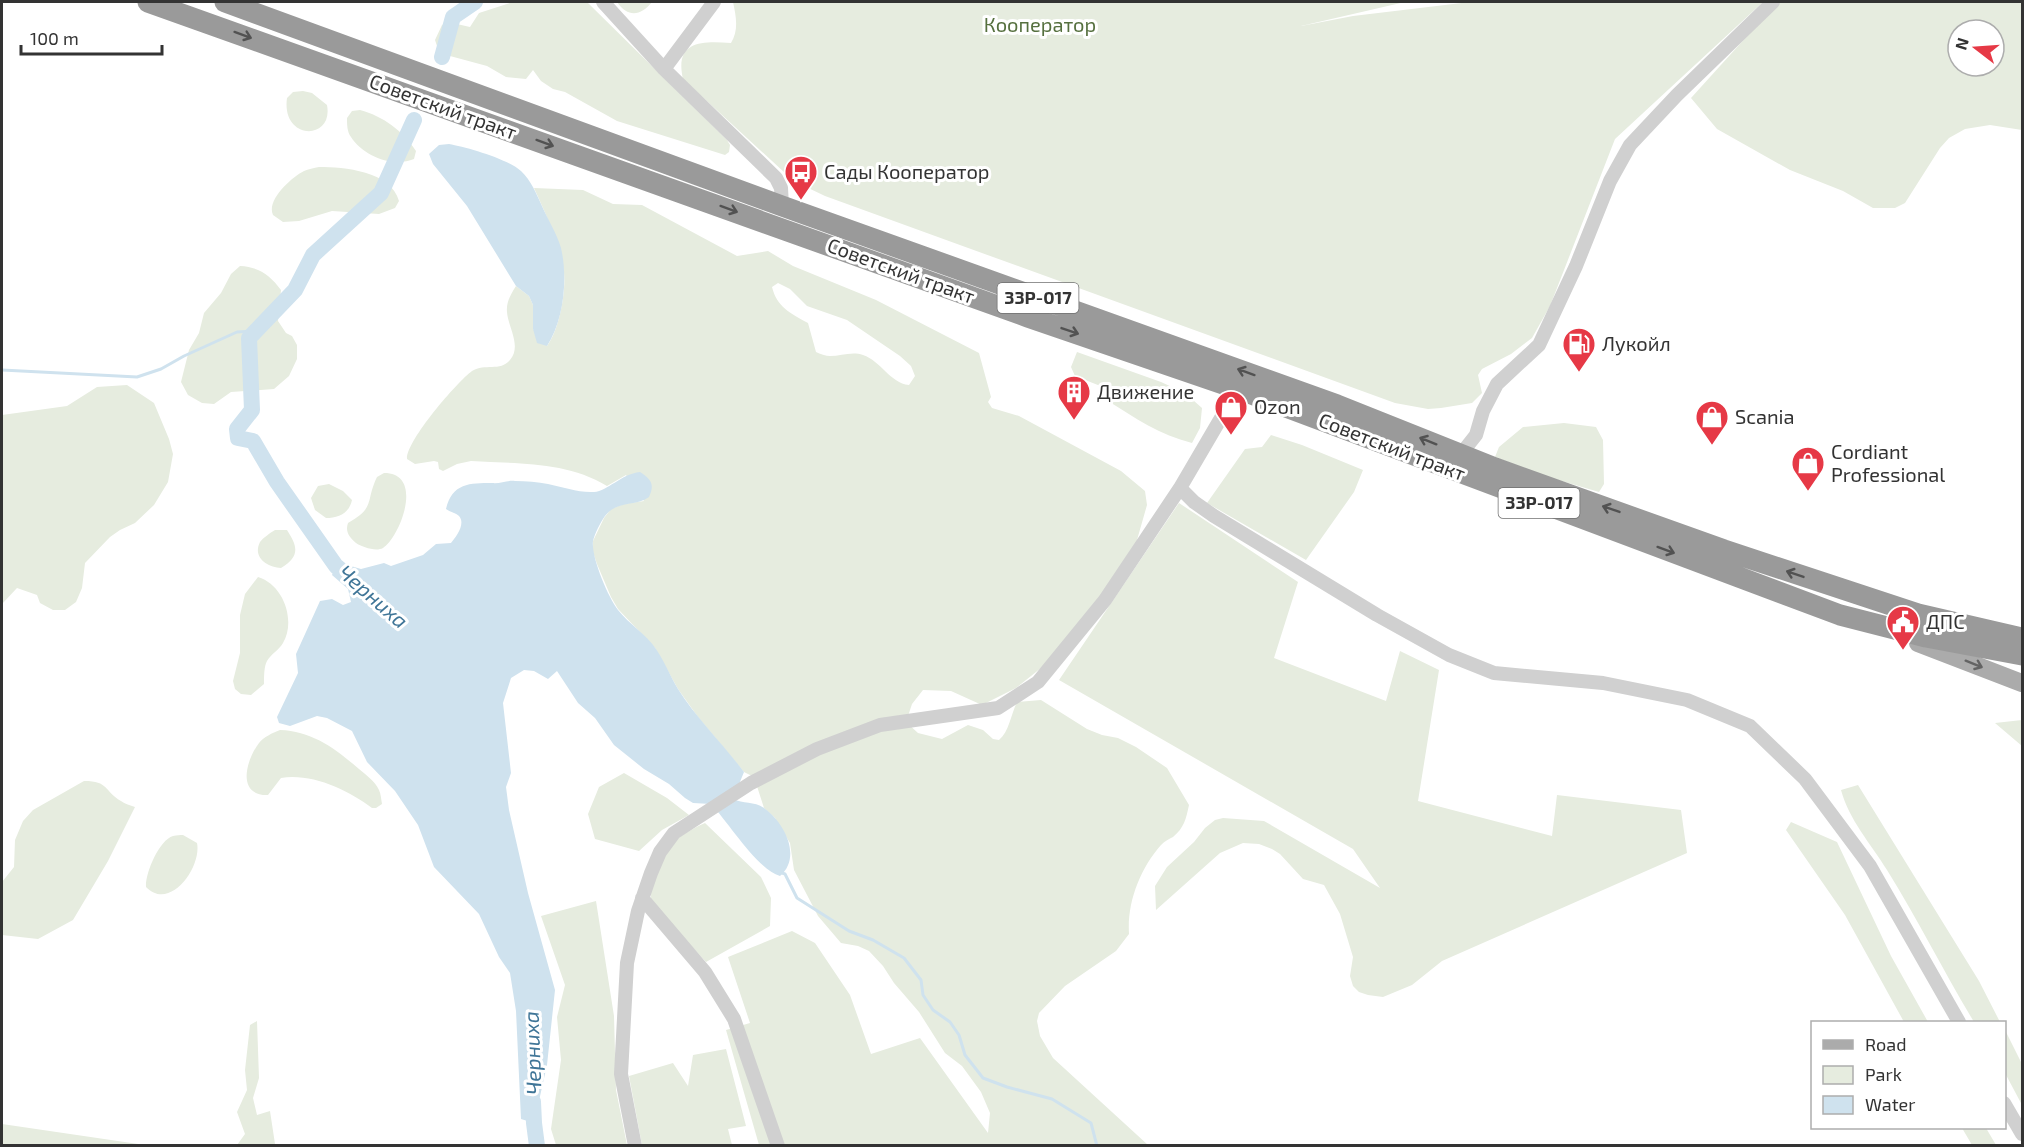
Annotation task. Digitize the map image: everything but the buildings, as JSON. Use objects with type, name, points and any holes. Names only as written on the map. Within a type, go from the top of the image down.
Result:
[{"type":"highway","name":"Советский тракт","points":[[148,2],[1028,317],[1238,389],[1840,615]]},
{"type":"highway","name":"Советский тракт","points":[[225,2],[782,206],[1337,405],[1461,454],[1724,550],[1918,614],[2022,638]]},
{"type":"highway","name":"33Р-017","points":[[1840,615],[1936,639],[2022,655]]},
{"type":"main road","name":"Советский тракт","points":[[1840,615],[1953,655],[2022,683]]},
{"type":"street","points":[[603,2],[664,69],[776,178],[781,188],[782,206]]},
{"type":"street","points":[[664,69],[714,2]]},
{"type":"street","points":[[1461,454],[1476,435],[1483,411],[1497,384],[1539,345],[1576,266],[1610,181],[1630,145],[1677,95],[1773,2]]},
{"type":"street","points":[[635,1146],[621,1074],[627,963],[642,898],[660,852],[674,832],[765,775],[817,749],[879,725],[998,708],[1038,681],[1105,600],[1180,488],[1238,389]]},
{"type":"street","points":[[1180,488],[1194,502],[1214,516],[1449,656],[1494,673],[1604,683],[1687,700],[1750,726],[1804,779],[1869,866],[1958,1021]]},
{"type":"street","points":[[642,898],[705,972],[734,1019],[777,1146]]},
{"type":"street","points":[[2006,1106],[2022,1134]]},
{"type":"green space","points":[[513,2],[587,2],[727,140],[730,145],[729,152],[725,155],[617,121],[565,92],[553,89],[541,81],[533,70],[526,79],[506,77],[487,66],[450,56],[437,46],[435,40],[442,25],[448,22],[470,27],[479,13]]},
{"type":"green space","points":[[617,2],[652,2],[639,12],[630,13]]},
{"type":"green space","name":"Кооператор","points":[[733,2],[1405,2],[1301,26],[1353,16],[1470,2],[1763,2],[1615,139],[1550,306],[1532,338],[1511,354],[1482,369],[1478,375],[1482,393],[1472,403],[1428,409],[1395,403],[825,196],[802,185],[785,173],[683,79],[681,66],[687,50],[701,43],[731,43],[736,28]]},
{"type":"green space","points":[[1778,2],[2022,2],[2022,130],[1990,125],[1965,129],[1949,138],[1940,148],[1905,203],[1895,208],[1873,208],[1843,191],[1790,170],[1717,129],[1691,98]]},
{"type":"green space","points":[[293,92],[312,93],[327,105],[327,117],[323,125],[316,130],[299,129],[287,112],[287,98]]},
{"type":"green space","points":[[360,110],[377,116],[399,131],[416,151],[414,159],[388,161],[371,155],[356,144],[349,133],[347,118],[352,111]]},
{"type":"green space","points":[[319,167],[353,170],[377,177],[387,183],[399,201],[395,208],[379,214],[332,211],[299,221],[283,222],[273,215],[273,203],[281,190],[304,171]]},
{"type":"green space","points":[[534,188],[583,190],[613,204],[642,205],[737,256],[768,251],[793,266],[876,300],[979,353],[991,397],[988,402],[992,408],[1019,416],[1121,471],[1145,491],[1147,505],[1135,547],[1092,610],[1046,664],[1016,688],[982,705],[951,691],[923,690],[912,704],[906,722],[918,733],[942,739],[968,725],[983,730],[993,739],[999,740],[1008,728],[1017,702],[1041,700],[1087,729],[1118,738],[1136,747],[1167,768],[1189,805],[1186,819],[1180,830],[1161,845],[1141,875],[1130,910],[1129,934],[1116,951],[1065,986],[1039,1013],[1037,1021],[1040,1036],[1053,1058],[1148,1145],[759,1145],[726,1030],[750,1023],[728,957],[792,931],[815,943],[850,995],[871,1054],[920,1038],[988,1133],[990,1113],[981,1092],[962,1066],[945,1053],[919,1012],[894,983],[883,966],[869,951],[841,943],[818,916],[794,870],[790,843],[775,818],[764,808],[754,777],[744,772],[698,717],[678,689],[655,648],[618,609],[611,597],[593,552],[593,541],[611,509],[623,504],[644,501],[626,475],[607,486],[575,472],[541,465],[471,461],[457,464],[443,471],[439,469],[438,462],[415,464],[407,459],[423,426],[465,377],[477,369],[502,366],[510,360],[515,343],[507,308],[509,298],[516,286],[529,296],[535,315],[533,329],[547,346],[555,331],[561,311],[564,273],[556,241]],"holes":[[[778,283],[790,289],[807,306],[847,320],[900,356],[911,366],[915,376],[909,385],[896,380],[863,355],[828,356],[816,352],[808,323],[781,305],[772,287]]]},
{"type":"green space","points":[[240,266],[264,273],[281,290],[278,321],[297,345],[297,359],[289,376],[274,389],[231,392],[214,404],[202,403],[188,395],[181,382],[189,350],[199,333],[204,313],[221,293],[231,274]]},
{"type":"green space","points":[[1077,352],[1185,393],[1202,408],[1200,428],[1192,443],[1158,431],[1138,420],[1108,401],[1108,389],[1075,376],[1071,367]]},
{"type":"green space","points":[[127,385],[154,403],[173,454],[168,482],[154,505],[135,523],[110,537],[85,563],[82,588],[76,602],[65,610],[53,610],[40,603],[37,595],[17,588],[2,604],[2,415],[67,406],[97,387]]},
{"type":"green space","points":[[1564,423],[1596,427],[1603,440],[1604,484],[1599,492],[1548,477],[1495,457],[1499,447],[1523,427]]},
{"type":"green space","points":[[1271,435],[1363,470],[1354,492],[1306,560],[1207,503],[1245,449],[1262,447]]},
{"type":"green space","points":[[384,473],[396,476],[404,483],[405,506],[402,519],[390,542],[383,548],[373,549],[356,543],[348,534],[347,526],[363,513],[377,477]]},
{"type":"green space","points":[[329,484],[343,491],[352,500],[351,505],[342,514],[326,518],[315,510],[311,498],[318,486]]},
{"type":"green space","points":[[1179,503],[1298,582],[1274,658],[1386,701],[1400,651],[1439,670],[1418,801],[1552,836],[1557,795],[1681,810],[1687,853],[1442,961],[1412,985],[1383,997],[1359,992],[1353,986],[1350,976],[1353,957],[1340,914],[1324,885],[1303,879],[1280,854],[1259,844],[1243,843],[1220,853],[1156,910],[1155,886],[1167,867],[1194,842],[1205,828],[1215,820],[1223,818],[1264,821],[1380,888],[1353,849],[1059,680]]},
{"type":"green space","points":[[275,530],[287,530],[295,546],[292,559],[281,568],[267,564],[258,553],[260,542]]},
{"type":"green space","points":[[258,577],[267,581],[281,596],[288,615],[287,634],[283,643],[266,663],[264,684],[251,695],[241,694],[235,689],[233,681],[240,653],[240,615],[245,594]]},
{"type":"green space","points":[[2022,720],[2022,746],[1995,723]]},
{"type":"green space","points":[[280,730],[303,734],[323,742],[341,755],[375,784],[380,792],[382,804],[372,808],[341,789],[305,778],[281,778],[268,795],[258,794],[251,790],[247,776],[250,758],[263,739]]},
{"type":"green space","points":[[624,773],[667,798],[689,815],[662,830],[639,851],[595,839],[588,814],[599,787]]},
{"type":"green space","points":[[84,781],[102,785],[121,801],[135,807],[108,861],[73,920],[38,939],[2,935],[2,882],[14,867],[15,840],[23,821],[33,810]]},
{"type":"green space","points":[[1858,785],[1979,981],[1999,1021],[1973,1021],[1881,860],[1849,812],[1841,790]]},
{"type":"green space","points":[[1791,822],[1837,842],[1891,956],[1927,1021],[1903,1021],[1845,915],[1786,830]]},
{"type":"green space","points":[[705,823],[761,877],[771,898],[770,926],[706,962],[651,902],[651,878],[658,859],[671,844],[687,832]]},
{"type":"green space","points":[[183,835],[197,843],[195,864],[182,883],[174,890],[165,894],[155,893],[146,887],[154,858],[168,839]]},
{"type":"green space","points":[[596,901],[614,1016],[616,1090],[627,1145],[556,1145],[551,1129],[561,1060],[557,1017],[565,985],[541,916]]},
{"type":"green space","points":[[257,1021],[259,1078],[253,1098],[257,1115],[270,1111],[275,1146],[237,1145],[245,1134],[237,1112],[247,1090],[245,1070],[250,1025]]},
{"type":"green space","points":[[2006,1032],[2022,1064],[2022,1105],[2006,1075]]},
{"type":"green space","points":[[726,1049],[746,1126],[728,1129],[732,1145],[642,1145],[629,1076],[673,1063],[688,1086],[693,1055]]},
{"type":"green space","points":[[2,1124],[145,1145],[2,1145]]},
{"type":"green space","points":[[1963,1129],[1987,1129],[1996,1145],[1972,1145]]},
{"type":"water","points":[[449,144],[507,162],[525,175],[536,192],[561,248],[564,272],[561,311],[553,336],[547,346],[537,343],[533,329],[533,305],[529,296],[516,286],[467,206],[433,164],[429,154],[439,145]]},
{"type":"water","points":[[640,472],[651,482],[652,489],[649,497],[610,511],[595,535],[593,548],[601,577],[618,610],[652,644],[685,700],[744,772],[733,799],[760,806],[772,814],[788,840],[790,859],[780,876],[771,872],[753,855],[711,804],[693,803],[614,745],[595,718],[578,703],[557,671],[548,679],[534,671],[524,670],[511,678],[503,703],[511,773],[506,787],[509,810],[528,893],[555,990],[547,1065],[534,1123],[521,1119],[516,1011],[510,973],[499,957],[479,914],[434,867],[418,825],[395,791],[367,762],[352,731],[327,718],[317,716],[290,726],[279,723],[277,717],[298,673],[296,654],[320,601],[332,599],[343,605],[351,602],[348,589],[332,575],[336,566],[344,564],[361,569],[384,563],[391,566],[423,555],[436,544],[451,543],[460,530],[461,519],[446,509],[457,489],[469,484],[523,481],[594,492],[633,473]]},
{"type":"waterway","name":"Черниха","points":[[442,57],[453,17],[475,2]]},
{"type":"waterway","name":"Черниха","points":[[353,580],[336,566],[277,482],[253,441],[238,438],[237,429],[252,410],[249,338],[295,290],[313,255],[381,193],[414,120]]},
{"type":"waterway","points":[[2,370],[137,377],[161,369],[237,332],[255,331]]},
{"type":"waterway","points":[[782,873],[785,874],[797,898],[849,931],[873,940],[904,958],[921,980],[923,995],[933,1010],[950,1022],[959,1035],[965,1055],[983,1078],[1052,1099],[1091,1123],[1097,1146]]},
{"type":"waterway","name":"Черниха","points":[[533,1102],[537,1146]]},
{"type":"place","name":"Сады Кооператор","points":[[801,201]]},
{"type":"place","name":"Лукойл","points":[[1579,373]]},
{"type":"place","name":"Движение","points":[[1074,421]]},
{"type":"place","name":"Ozon","points":[[1231,436]]},
{"type":"place","name":"Scania","points":[[1712,446]]},
{"type":"place","name":"Cordiant Professional","points":[[1808,492]]},
{"type":"place","name":"ДПС","points":[[1903,651]]}]
